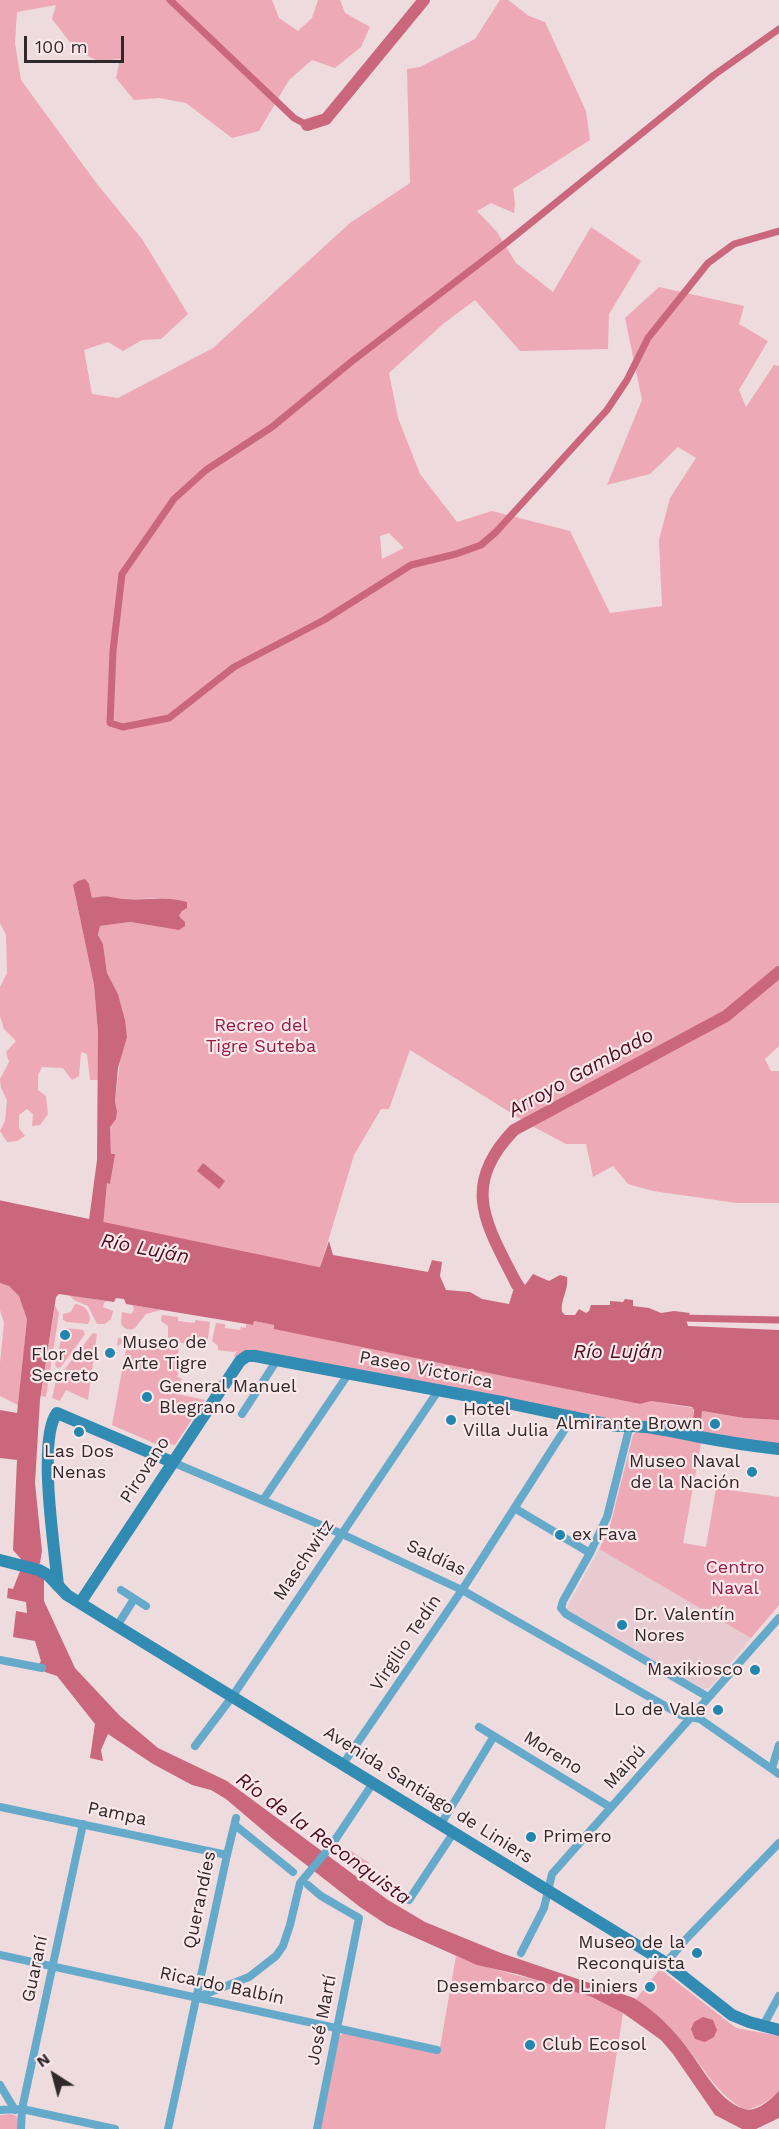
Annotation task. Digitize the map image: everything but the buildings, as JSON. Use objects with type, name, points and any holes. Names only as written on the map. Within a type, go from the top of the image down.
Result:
[{"type":"street","name":"Paseo Victorica","points":[[243,1358],[255,1356],[349,1373],[616,1426],[630,1425],[779,1449]]},
{"type":"street","name":"Pirovano","points":[[80,1603],[243,1358]]},
{"type":"street","points":[[242,1414],[277,1360]]},
{"type":"street","points":[[263,1500],[349,1373]]},
{"type":"street","name":"Maschwitz","points":[[195,1746],[232,1697],[438,1391]]},
{"type":"street","name":"Saldías","points":[[55,1552],[48,1472],[50,1426],[57,1413],[342,1533],[462,1590],[681,1715],[700,1719],[775,1771]]},
{"type":"street","name":"Virgilio Tedín","points":[[343,1764],[516,1509],[572,1418]]},
{"type":"street","points":[[630,1425],[612,1504],[561,1608],[566,1614],[708,1697]]},
{"type":"street","points":[[516,1509],[590,1552]]},
{"type":"street","points":[[0,1560],[39,1570],[49,1563],[55,1552]]},
{"type":"street","points":[[55,1552],[58,1586]]},
{"type":"street","name":"Avenida Santiago de Liniers","points":[[39,1570],[80,1603],[666,1963],[732,2015],[779,2030]]},
{"type":"street","points":[[121,1590],[146,1606]]},
{"type":"street","points":[[117,1626],[134,1599]]},
{"type":"street","name":"Maipú","points":[[521,1953],[544,1908],[552,1874],[779,1618]]},
{"type":"street","points":[[0,1660],[42,1668]]},
{"type":"street","name":"Moreno","points":[[479,1727],[610,1808]]},
{"type":"street","points":[[441,1824],[494,1736]]},
{"type":"street","points":[[775,1771],[779,1746]]},
{"type":"street","points":[[196,1997],[249,1977],[276,1956],[283,1946],[290,1925],[298,1889],[306,1881],[374,1783]]},
{"type":"street","name":"Pampa","points":[[0,1807],[227,1855]]},
{"type":"street","name":"Querandíes","points":[[168,2129],[236,1822],[293,1872]]},
{"type":"street","name":"Guaraní","points":[[21,2125],[18,2108],[83,1824]]},
{"type":"street","points":[[396,1892],[409,1900],[454,1832]]},
{"type":"street","points":[[666,1963],[701,1922],[775,1854],[779,1843]]},
{"type":"street","name":"José Martí","points":[[306,1881],[321,1896],[359,1918],[317,2129]]},
{"type":"street","name":"Ricardo Balbín","points":[[0,1955],[437,2050]]},
{"type":"street","points":[[764,2026],[779,1996]]},
{"type":"street","points":[[0,2085],[18,2108]]},
{"type":"street","points":[[0,2110],[18,2108],[115,2129]]},
{"type":"shaded area","name":"Dr. Valentín Nores","points":[[599,1549],[751,1638],[710,1688],[703,1689],[568,1611],[567,1607]]},
{"type":"green space","name":"Recreo del Tigre Suteba","points":[[0,0],[272,0],[279,18],[298,31],[312,18],[318,0],[340,0],[345,13],[370,27],[361,47],[335,68],[312,60],[289,80],[259,131],[232,138],[186,103],[159,98],[134,100],[116,78],[120,59],[98,61],[76,50],[52,19],[56,5],[17,12],[15,43],[21,80],[97,184],[142,239],[188,314],[161,339],[142,340],[123,351],[108,342],[84,350],[92,394],[118,398],[213,348],[350,223],[410,183],[407,69],[420,67],[475,39],[500,0],[508,0],[529,16],[545,22],[586,111],[590,140],[513,189],[514,213],[491,203],[477,211],[497,232],[516,263],[553,292],[591,227],[641,261],[609,314],[608,349],[520,351],[475,300],[443,324],[389,373],[398,418],[420,474],[457,522],[492,511],[570,531],[610,613],[662,606],[659,540],[670,498],[696,458],[678,447],[650,474],[607,485],[642,400],[625,318],[659,287],[744,306],[739,324],[768,341],[739,390],[746,407],[774,365],[779,366],[779,1046],[765,1059],[771,1071],[779,1071],[779,1203],[737,1203],[653,1191],[628,1184],[613,1166],[593,1177],[586,1144],[566,1144],[532,1126],[410,1050],[389,1109],[381,1109],[354,1155],[319,1271],[256,1261],[214,1249],[150,1236],[132,1235],[103,1227],[107,1183],[110,1183],[114,1154],[111,1154],[110,1129],[116,1114],[115,1102],[125,1020],[118,994],[107,973],[103,944],[98,935],[100,926],[130,922],[166,928],[185,922],[179,916],[187,903],[164,898],[125,899],[106,896],[92,898],[89,884],[73,885],[94,985],[98,1033],[98,1080],[90,1080],[87,1054],[81,1052],[79,1076],[72,1080],[63,1068],[42,1067],[38,1075],[38,1090],[46,1096],[48,1114],[40,1125],[32,1126],[33,1114],[27,1109],[19,1115],[19,1128],[25,1136],[17,1141],[7,1142],[0,1131],[5,1121],[7,1100],[1,1088],[0,1079],[9,1062],[6,1052],[16,1041],[4,1029],[0,1016],[0,987],[7,973],[6,935],[0,923]],"holes":[[[389,533],[404,548],[382,559],[380,536]]]},
{"type":"green space","points":[[0,1283],[11,1288],[19,1296],[27,1319],[18,1405],[0,1396],[0,1363],[4,1323],[0,1310]]},
{"type":"green space","points":[[69,1295],[107,1301],[103,1307],[113,1311],[111,1319],[105,1324],[97,1324],[88,1306],[74,1300]]},
{"type":"green space","points":[[75,1304],[87,1311],[90,1319],[88,1324],[63,1320],[63,1314],[71,1312]]},
{"type":"green space","points":[[55,1305],[59,1313],[46,1397],[41,1396]]},
{"type":"green space","points":[[132,1305],[161,1310],[146,1314],[135,1328],[129,1329],[123,1327],[121,1323],[122,1312],[130,1314],[133,1312]]},
{"type":"green space","points":[[162,1315],[178,1317],[178,1321],[210,1322],[208,1340],[200,1343],[199,1346],[171,1341],[168,1337],[168,1326],[161,1321]]},
{"type":"green space","points":[[254,1321],[274,1325],[274,1328],[640,1404],[651,1401],[693,1408],[693,1419],[701,1420],[701,1411],[744,1418],[779,1420],[779,1445],[616,1422],[237,1357],[234,1356],[237,1351],[218,1350],[218,1346],[212,1341],[216,1323],[225,1324],[225,1328],[240,1330],[241,1327],[246,1328],[246,1324],[253,1325]]},
{"type":"green space","points":[[66,1328],[83,1330],[85,1334],[61,1367],[57,1368],[55,1365],[61,1340],[59,1339],[61,1331]]},
{"type":"green space","points":[[93,1333],[97,1334],[88,1400],[66,1390],[60,1401],[52,1398],[56,1380]]},
{"type":"green space","points":[[118,1338],[179,1348],[177,1360],[181,1361],[177,1377],[181,1378],[178,1394],[205,1400],[175,1445],[169,1444],[165,1448],[112,1425],[126,1349],[122,1348],[123,1343],[117,1346]]},
{"type":"green space","name":"Centro Naval","points":[[639,1430],[701,1443],[683,1543],[706,1547],[716,1488],[779,1497],[779,1605],[751,1638],[599,1549],[609,1530],[633,1435]]},
{"type":"green space","points":[[348,1849],[369,1863],[361,1875],[340,1860]]},
{"type":"green space","name":"Club Ecosol","points":[[456,1956],[489,1968],[590,1996],[623,2013],[605,2129],[320,2129],[339,2036],[344,2033],[439,2053]]},
{"type":"green space","points":[[660,1969],[736,2028],[779,2036],[779,2091],[764,2103],[745,2110],[719,2089],[675,2033],[656,2014],[636,1999]]},
{"type":"green space","points":[[11,2114],[17,2117],[20,2129],[0,2129],[0,2115]]},
{"type":"water","name":"Río Luján","points":[[85,879],[89,884],[92,898],[106,896],[120,899],[163,899],[187,902],[187,908],[179,916],[185,922],[185,926],[179,930],[130,922],[100,926],[98,935],[103,944],[107,973],[118,994],[127,1037],[118,1068],[116,1119],[110,1127],[111,1154],[115,1154],[110,1184],[107,1183],[103,1227],[256,1261],[262,1259],[316,1271],[319,1270],[329,1241],[333,1255],[428,1272],[432,1260],[442,1262],[440,1276],[446,1290],[470,1292],[482,1299],[509,1304],[514,1288],[507,1272],[517,1273],[525,1285],[533,1274],[549,1281],[560,1275],[567,1277],[562,1303],[562,1312],[565,1315],[575,1315],[579,1309],[586,1313],[591,1305],[610,1305],[610,1301],[623,1302],[625,1299],[633,1300],[633,1306],[649,1308],[661,1313],[674,1311],[690,1313],[686,1320],[688,1326],[779,1330],[779,1420],[744,1418],[702,1411],[701,1420],[693,1419],[692,1407],[651,1401],[640,1404],[274,1329],[274,1325],[254,1321],[253,1325],[126,1304],[124,1299],[116,1298],[114,1302],[59,1294],[56,1297],[40,1400],[35,1483],[42,1551],[38,1565],[44,1579],[44,1601],[75,1668],[120,1716],[158,1748],[227,1781],[388,1900],[425,1922],[501,1953],[634,1998],[668,2025],[718,2091],[735,2105],[744,2109],[754,2109],[779,2091],[779,2118],[756,2129],[742,2129],[715,2115],[661,2040],[623,2013],[592,1997],[517,1974],[477,1965],[387,1925],[360,1907],[273,1839],[226,1799],[211,1790],[192,1785],[153,1764],[108,1734],[101,1750],[103,1761],[90,1758],[95,1724],[57,1676],[45,1672],[39,1664],[41,1661],[35,1641],[13,1637],[16,1611],[27,1613],[26,1602],[7,1598],[8,1588],[13,1589],[20,1571],[21,1559],[13,1550],[17,1460],[0,1458],[0,1410],[17,1413],[27,1319],[19,1296],[9,1286],[0,1283],[0,1202],[34,1212],[38,1209],[53,1217],[88,1224],[97,1160],[98,1033],[94,985],[73,885]]},
{"type":"water","points":[[203,1163],[225,1181],[219,1189],[197,1171]]},
{"type":"water","points":[[703,2017],[713,2020],[717,2030],[714,2037],[705,2042],[695,2039],[691,2029],[694,2022]]},
{"type":"waterway","points":[[170,0],[294,118],[307,125]]},
{"type":"waterway","points":[[307,125],[326,119],[424,0]]},
{"type":"waterway","points":[[779,29],[714,75],[506,243],[351,362],[272,427],[206,470],[174,499],[122,574],[113,651],[110,723],[123,727],[169,718],[234,667],[324,620],[411,565],[481,545],[496,532],[607,410],[627,380],[648,338],[708,263],[734,244],[779,231]]},
{"type":"waterway","name":"Arroyo Gambado","points":[[517,1285],[488,1225],[483,1188],[487,1170],[497,1151],[514,1130],[726,1016],[779,972]]},
{"type":"waterway","points":[[0,1204],[325,1272]]},
{"type":"waterway","points":[[680,1318],[779,1320]]},
{"type":"place","name":"Flor del Secreto","points":[[65,1335]]},
{"type":"place","name":"Museo de Arte Tigre","points":[[110,1353]]},
{"type":"place","name":"General Manuel Blegrano","points":[[147,1397]]},
{"type":"place","name":"Hotel Villa Julia","points":[[451,1420]]},
{"type":"place","name":"Almirante Brown","points":[[715,1424]]},
{"type":"place","name":"Las Dos Nenas","points":[[79,1432]]},
{"type":"place","name":"Museo Naval de la Nación","points":[[752,1472]]},
{"type":"place","name":"ex Fava","points":[[560,1535]]},
{"type":"place","name":"Dr. Valentín Nores","points":[[622,1625]]},
{"type":"place","name":"Maxikiosco","points":[[755,1670]]},
{"type":"place","name":"Lo de Vale","points":[[718,1710]]},
{"type":"place","name":"Primero","points":[[531,1837]]},
{"type":"place","name":"Museo de la Reconquista","points":[[697,1953]]},
{"type":"place","name":"Desembarco de Liniers","points":[[650,1987]]},
{"type":"place","name":"Club Ecosol","points":[[530,2045]]},
{"type":"water label","name":"Río de la Reconquista","points":[[323,1839]]}]
